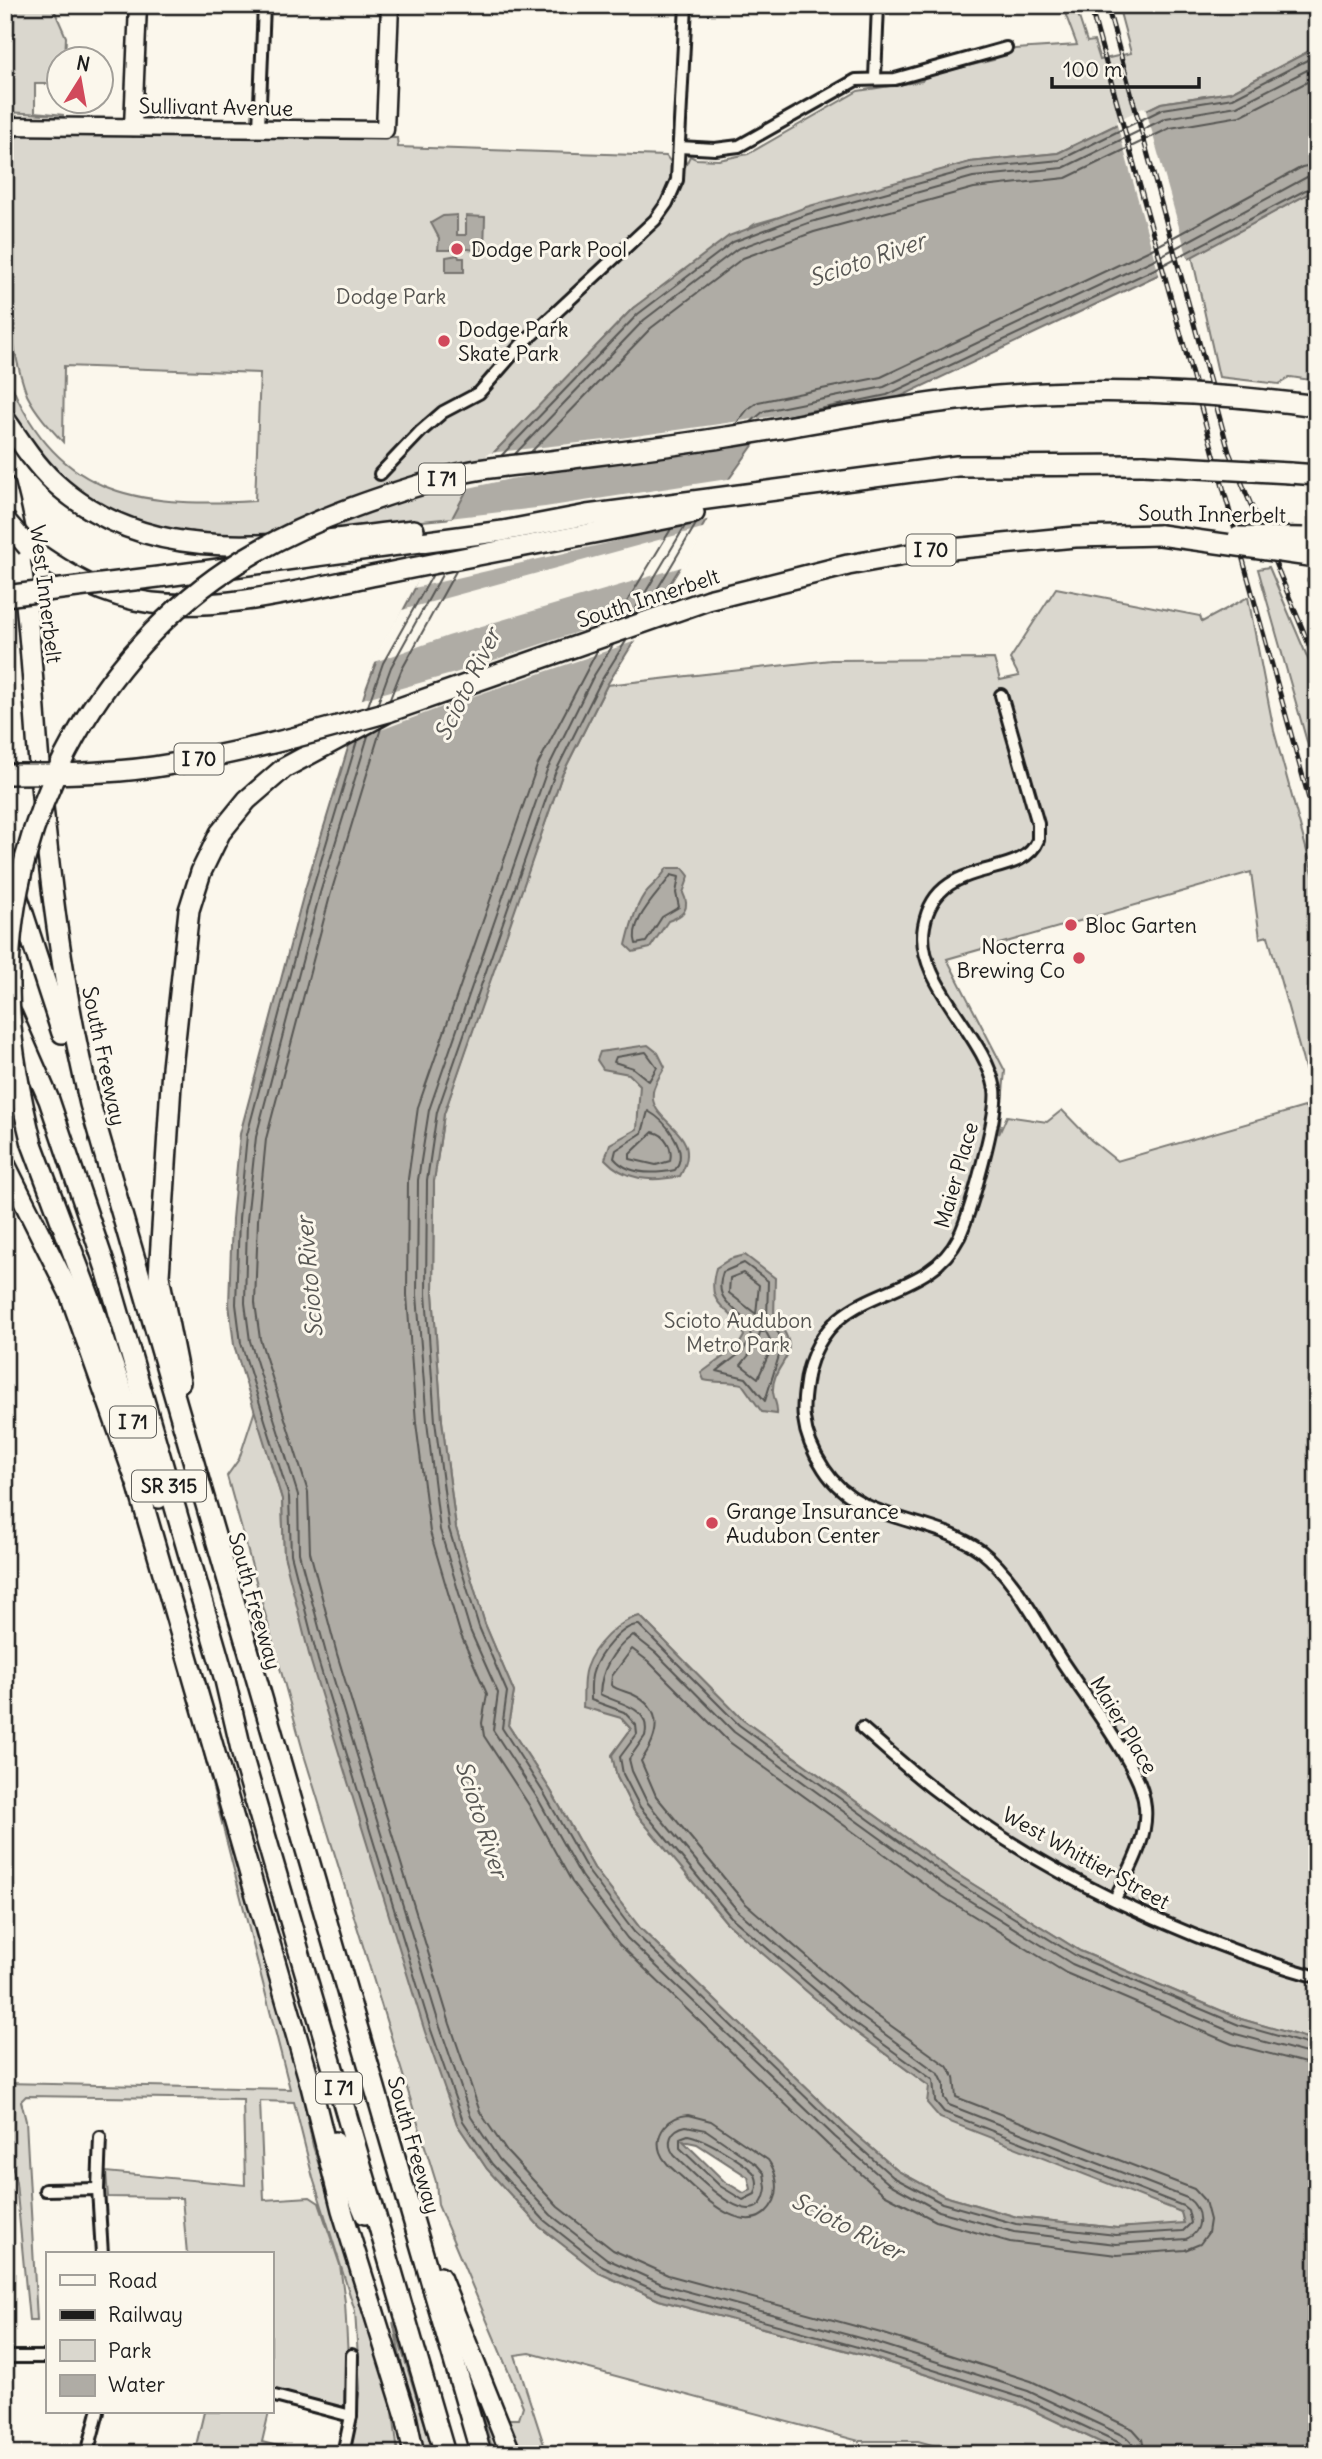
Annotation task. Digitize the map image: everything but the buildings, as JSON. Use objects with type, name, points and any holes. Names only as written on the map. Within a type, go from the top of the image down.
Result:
[{"type":"highway","name":"I 71","points":[[445,2454],[227,1701],[215,1682],[153,1477],[32,1144],[14,1060],[9,986],[11,935],[19,883],[34,828],[63,757],[95,704],[125,664],[175,612],[254,553],[295,531],[368,503],[460,474],[722,438],[876,412],[995,396],[1151,391],[1309,401]]},
{"type":"highway","points":[[5,419],[34,461],[75,499],[120,525],[164,540],[208,546],[253,545],[504,521],[533,524]]},
{"type":"highway","name":"South Innerbelt","points":[[5,596],[503,531],[533,524],[957,466],[1143,465],[1317,474]]},
{"type":"highway","name":"West Innerbelt","points":[[5,486],[13,515],[28,618],[38,750]]},
{"type":"highway","points":[[5,520],[28,547],[70,577],[123,598],[177,605],[265,597],[685,515],[804,486]]},
{"type":"highway","name":"South Innerbelt","points":[[5,774],[77,774],[153,767],[243,751],[387,712],[708,600],[848,565],[921,552],[1075,537],[1160,535],[1312,548]]},
{"type":"highway","name":"I 71","points":[[215,1544],[159,1276],[172,1068],[189,910],[209,853],[233,815],[284,768],[387,712]]},
{"type":"highway","name":"South Freeway","points":[[38,750],[52,901],[72,1028],[101,1147],[481,2454]]},
{"type":"highway","points":[[5,858],[101,1147]]},
{"type":"highway","name":"SR 315","points":[[5,998],[49,1100],[107,1272],[225,1680],[227,1701]]},
{"type":"highway","points":[[5,1164],[70,1294],[121,1433],[191,1662],[311,2086],[342,2210],[406,2416],[414,2454]]},
{"type":"highway","points":[[311,2086],[401,2300]]},
{"type":"highway","points":[[386,2128],[448,2297],[511,2454]]},
{"type":"street","points":[[133,127],[138,5]]},
{"type":"street","points":[[259,128],[264,5]]},
{"type":"street","name":"Sullivant Avenue","points":[[5,126],[385,130],[390,5]]},
{"type":"street","points":[[380,474],[443,412],[479,393],[520,346],[655,220],[676,184],[686,5]]},
{"type":"street","points":[[875,78],[878,5]]},
{"type":"street","points":[[679,148],[715,149],[740,146],[856,80],[895,79],[1006,48]]},
{"type":"street","points":[[1309,401],[1317,397]]},
{"type":"street","name":"Maier Place","points":[[1001,695],[1035,813],[1038,840],[1024,857],[968,874],[943,890],[929,909],[923,931],[923,950],[931,970],[983,1056],[995,1087],[995,1106],[969,1205],[958,1238],[932,1271],[864,1301],[829,1330],[809,1370],[803,1418],[820,1462],[849,1496],[876,1512],[963,1540],[1000,1569],[1131,1766],[1145,1804],[1144,1829],[1115,1899]]},
{"type":"street","name":"West Whittier Street","points":[[862,1728],[931,1787],[990,1828],[1115,1899],[1191,1935],[1317,1977]]},
{"type":"street","points":[[100,2137],[98,2189],[102,2252]]},
{"type":"street","points":[[45,2190],[98,2189]]},
{"type":"street","points":[[343,2454],[351,2416],[352,2355]]},
{"type":"street","points":[[5,2357],[46,2357]]},
{"type":"street","points":[[273,2396],[351,2416]]},
{"type":"street","points":[[87,2454],[97,2414]]},
{"type":"green space","points":[[5,5],[52,5],[66,37],[66,46],[46,46],[46,84],[35,84],[35,112],[46,114],[5,112]]},
{"type":"green space","name":"Dodge Park","points":[[1062,5],[1075,5],[1087,42],[1094,41],[1100,60],[1131,53],[1118,5],[1317,5],[1317,47],[1231,92],[1161,103],[1058,153],[970,162],[755,224],[633,308],[478,469],[453,518],[254,537],[188,537],[117,514],[68,484],[46,462],[5,401],[5,369],[24,411],[47,444],[73,468],[102,485],[135,496],[172,501],[255,501],[260,373],[64,366],[63,442],[35,408],[27,395],[18,367],[9,308],[8,155],[16,137],[27,133],[397,138],[398,147],[666,156],[681,175],[690,156],[696,159],[719,160],[748,154],[858,91],[922,81],[925,76],[994,60],[996,55],[1015,49],[1077,45]]},
{"type":"green space","points":[[1317,189],[1317,381],[1291,377],[1279,384],[1219,377],[1192,256]]},
{"type":"green space","points":[[1269,567],[1317,680],[1317,777],[1258,569]]},
{"type":"green space","points":[[1313,570],[1317,570],[1317,605],[1307,580]]},
{"type":"green space","name":"Scioto Audubon Metro Park","points":[[1056,588],[1200,616],[1202,622],[1248,597],[1274,731],[1317,888],[1317,2041],[1241,2019],[1080,1951],[955,1873],[743,1720],[640,1616],[628,1619],[621,1718],[631,1729],[612,1755],[617,1777],[634,1811],[726,1922],[846,2025],[929,2086],[1181,2212],[1184,2224],[1117,2228],[1017,2217],[944,2196],[898,2171],[846,2126],[640,1928],[594,1868],[551,1791],[508,1725],[514,1692],[485,1624],[456,1528],[442,1421],[433,1293],[434,1181],[444,1114],[562,775],[607,685],[831,660],[994,659],[1000,680],[1019,676],[1010,659]],"holes":[[[1251,872],[1260,938],[1268,936],[1315,1104],[1117,1161],[1091,1140],[1062,1110],[1047,1122],[1007,1116],[999,1134],[1005,1071],[947,959]]]},
{"type":"green space","points":[[255,1410],[282,1499],[284,1555],[457,2124],[487,2169],[540,2227],[599,2273],[659,2300],[874,2358],[1024,2406],[1125,2454],[964,2454],[918,2441],[859,2441],[530,2353],[515,2355],[547,2454],[519,2454],[507,2419],[519,2419],[523,2406],[438,2205],[436,2182],[305,1758],[227,1476],[239,1459]]},
{"type":"green space","points":[[210,1705],[277,1968],[313,2146],[392,2402],[398,2454],[348,2454],[360,2389],[355,2311],[313,2178],[294,2102],[260,2101],[264,2200],[310,2197],[319,2203],[340,2265],[345,2302],[350,2396],[346,2404],[339,2408],[273,2392],[273,2252],[187,2252],[182,2198],[108,2197],[106,2172],[245,2185],[243,2099],[26,2096],[21,2101],[26,2121],[37,2320],[29,2320],[16,2183],[5,2131],[5,2083],[290,2089],[194,1714]]},
{"type":"green space","points":[[393,2322],[434,2454],[420,2454]]},
{"type":"green space","points":[[466,2363],[506,2454],[494,2454]]},
{"type":"green space","points":[[204,2414],[269,2414],[262,2442],[310,2454],[194,2454]]},
{"type":"water","name":"Scioto River","points":[[1317,47],[1317,189],[1162,273],[889,402],[767,426],[729,479],[681,566],[607,685],[562,775],[444,1114],[434,1181],[433,1293],[442,1421],[456,1528],[485,1624],[514,1692],[508,1725],[551,1791],[594,1868],[640,1928],[846,2126],[898,2171],[944,2196],[1017,2217],[1117,2228],[1184,2223],[1181,2212],[940,2118],[927,2103],[929,2086],[846,2025],[726,1922],[634,1811],[617,1777],[612,1755],[631,1729],[621,1718],[583,1707],[585,1672],[594,1652],[615,1629],[640,1616],[743,1720],[955,1873],[1080,1951],[1241,2019],[1317,2041],[1317,2454],[1125,2454],[1024,2406],[874,2358],[659,2300],[599,2273],[540,2227],[487,2169],[457,2124],[425,2032],[311,1662],[284,1555],[282,1499],[234,1345],[229,1304],[232,1219],[240,1134],[305,889],[366,689],[377,660],[478,469],[633,308],[729,236],[806,207],[970,162],[1058,153],[1161,103],[1231,92]],"holes":[[[683,2141],[697,2144],[748,2177],[751,2189],[744,2193],[724,2181]]]},
{"type":"water","points":[[457,215],[457,235],[466,235],[466,216],[485,217],[484,251],[452,247],[451,250],[438,250],[439,238],[431,223],[443,216]]},
{"type":"water","points":[[458,255],[459,258],[464,258],[464,272],[446,272],[446,257]]},
{"type":"water","points":[[667,868],[683,868],[689,876],[683,893],[686,908],[678,917],[668,921],[650,948],[633,952],[626,945],[637,908],[644,895]]},
{"type":"water","points":[[648,1045],[658,1053],[665,1067],[653,1092],[654,1103],[682,1137],[686,1148],[686,1160],[680,1176],[649,1179],[630,1176],[605,1159],[610,1144],[637,1129],[640,1085],[629,1074],[603,1069],[597,1060],[600,1052]]},
{"type":"water","points":[[745,1255],[775,1278],[774,1318],[788,1342],[789,1350],[774,1381],[777,1414],[762,1412],[742,1384],[704,1380],[701,1373],[738,1346],[744,1336],[739,1325],[717,1300],[713,1282],[716,1268],[730,1259]]},
{"type":"pier","points":[[1145,107],[1189,262],[1160,278],[1116,121]]},
{"type":"pier","points":[[908,397],[889,405],[769,430],[759,443],[510,479],[464,489],[475,467],[489,453],[614,439]]},
{"type":"pier","points":[[734,478],[711,519],[414,588],[429,557],[539,535],[432,551],[449,518],[545,507]]},
{"type":"pier","points":[[706,527],[685,566],[448,636],[372,663],[402,610]]},
{"type":"pier","points":[[661,604],[639,640],[450,704],[346,743],[359,700],[455,673]]},
{"type":"railway","points":[[1090,5],[1317,828]]},
{"type":"railway","points":[[1107,5],[1229,452],[1317,664]]},
{"type":"place","name":"Dodge Park Pool","points":[[457,249]]},
{"type":"place","name":"Dodge Park Skate Park","points":[[444,341]]},
{"type":"place","name":"Bloc Garten","points":[[1071,925]]},
{"type":"place","name":"Nocterra Brewing Co","points":[[1079,958]]},
{"type":"place","name":"Grange Insurance Audubon Center","points":[[712,1523]]}]
